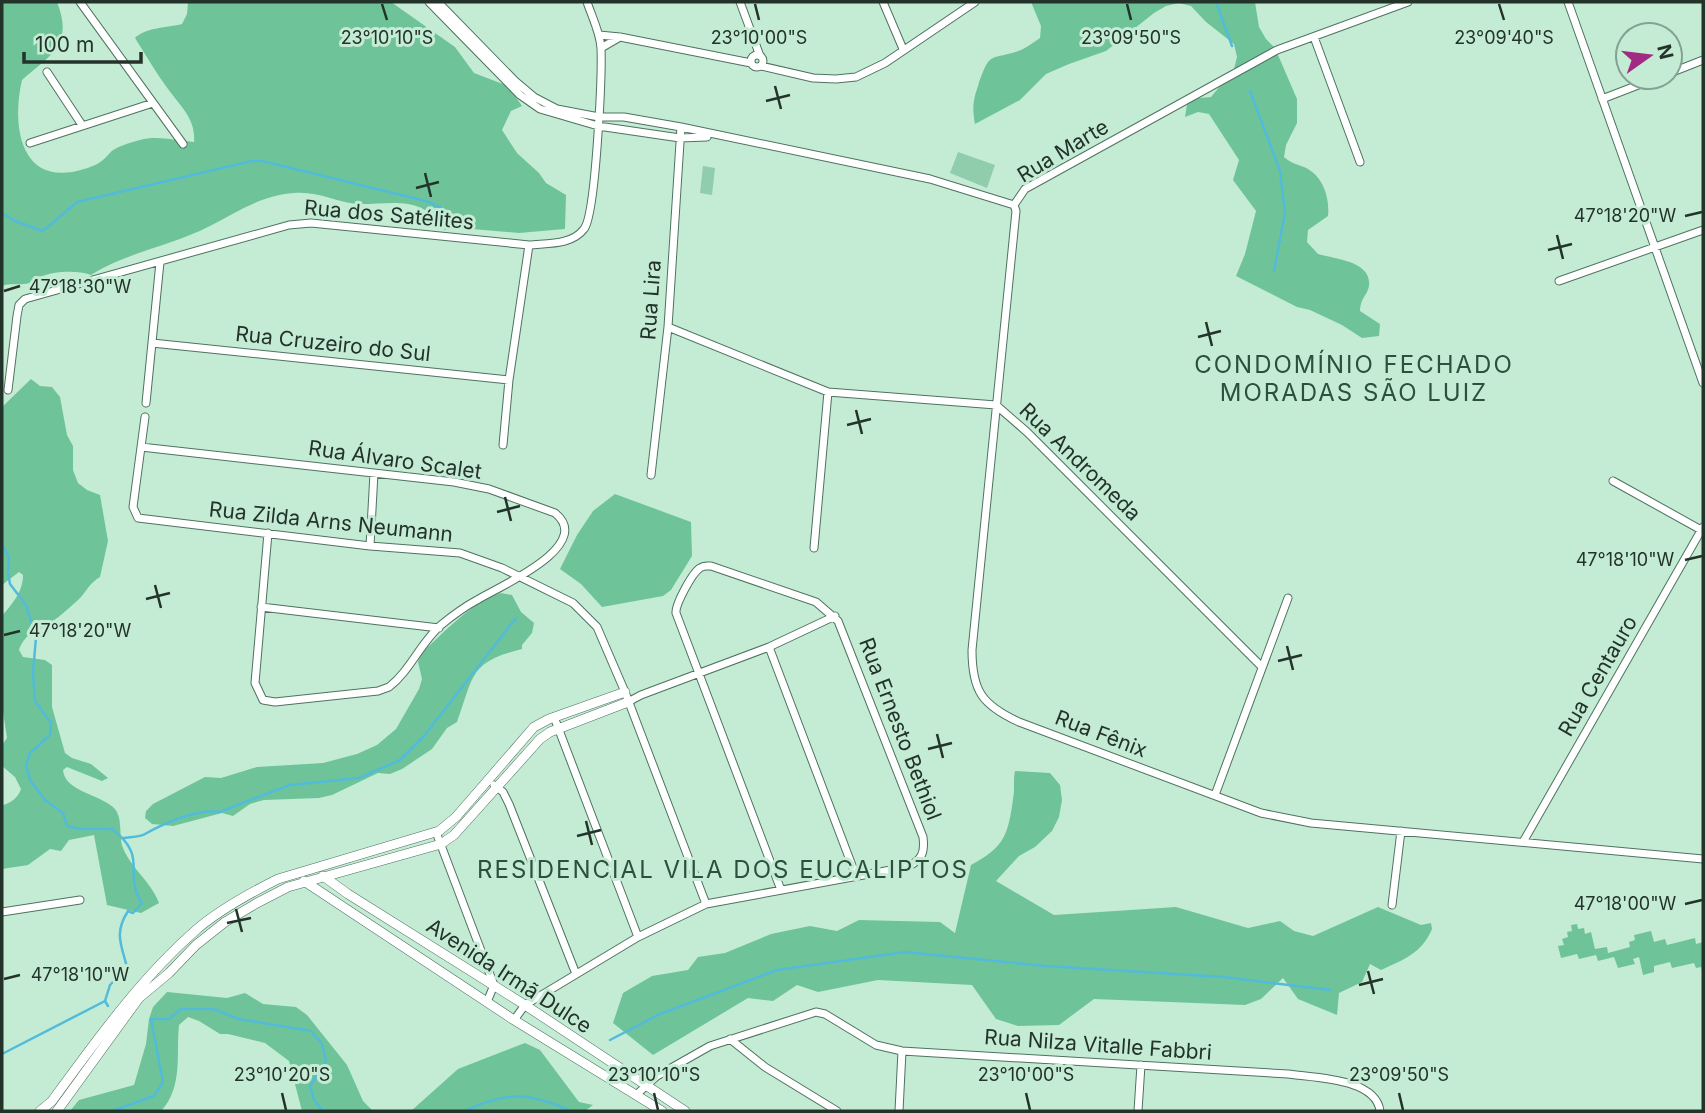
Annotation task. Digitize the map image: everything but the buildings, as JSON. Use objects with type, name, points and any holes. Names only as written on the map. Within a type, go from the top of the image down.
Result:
[{"type":"street","points":[[80,2],[183,144]]},
{"type":"street","name":"Rua Marte","points":[[429,2],[520,95],[540,109],[555,115],[680,138],[717,136]]},
{"type":"street","name":"Rua Marte","points":[[438,2],[515,81],[534,97],[557,109],[598,122],[624,117],[930,179],[1014,205],[1025,189],[1277,50],[1408,2]]},
{"type":"street","name":"Rua dos Satélites","points":[[8,390],[17,316],[19,305],[24,299],[289,225],[311,223],[529,245],[571,240],[586,228],[591,210],[598,122],[601,48],[587,2]]},
{"type":"street","points":[[740,2],[763,61],[761,66]]},
{"type":"street","points":[[883,2],[903,49]]},
{"type":"street","points":[[599,35],[751,63],[754,67],[761,66],[813,78],[856,77],[878,67],[975,2]]},
{"type":"street","points":[[1568,2],[1703,383]]},
{"type":"street","points":[[601,48],[620,37]]},
{"type":"street","points":[[1314,37],[1360,162]]},
{"type":"street","points":[[751,63],[752,57],[760,56]]},
{"type":"street","points":[[1684,67],[1703,60]]},
{"type":"street","points":[[47,72],[82,124]]},
{"type":"street","points":[[1602,99],[1623,91]]},
{"type":"street","points":[[30,143],[153,103]]},
{"type":"street","points":[[643,121],[643,132]]},
{"type":"street","name":"Rua Lira","points":[[651,475],[668,327],[681,127]]},
{"type":"street","name":"Rua Fênix","points":[[1014,205],[1016,211],[972,650],[973,677],[986,700],[1007,717],[1261,813],[1295,821],[1703,859]]},
{"type":"street","points":[[1559,281],[1703,230]]},
{"type":"street","points":[[503,445],[509,380],[529,245]]},
{"type":"street","points":[[146,404],[160,262]]},
{"type":"street","name":"Rua Andromeda","points":[[668,327],[828,392],[996,405],[1027,432],[1262,667]]},
{"type":"street","name":"Rua Cruzeiro do Sul","points":[[152,343],[509,380]]},
{"type":"street","points":[[814,548],[828,392]]},
{"type":"street","points":[[141,447],[145,417]]},
{"type":"street","name":"Rua Álvaro Scalet","points":[[141,447],[374,472],[489,489],[555,513],[563,524],[563,538],[553,553],[520,578]]},
{"type":"street","name":"Rua Zilda Arns Neumann","points":[[141,447],[133,507],[138,518],[370,546],[460,553],[502,568],[561,596],[590,618],[597,627],[626,697],[706,904]]},
{"type":"street","points":[[370,546],[374,472]]},
{"type":"street","points":[[1613,481],[1703,530]]},
{"type":"street","name":"Rua Centauro","points":[[1523,842],[1703,530]]},
{"type":"street","points":[[268,533],[255,683],[263,700],[275,702],[384,690],[393,684],[439,628],[474,601],[520,578]]},
{"type":"street","points":[[58,1104],[122,1007],[197,929],[226,908],[265,885],[436,832],[456,817],[534,727],[554,717],[641,695],[699,673],[769,647],[835,616],[816,602],[707,566],[696,571],[675,608],[699,673],[781,890]]},
{"type":"street","points":[[1215,795],[1288,598]]},
{"type":"street","points":[[261,607],[439,628]]},
{"type":"street","name":"Rua Ernesto Bethiol","points":[[835,616],[844,631],[923,837],[922,857],[907,867],[856,876]]},
{"type":"street","points":[[514,1020],[525,1005],[576,974],[638,937],[706,904],[856,876],[769,647]]},
{"type":"street","points":[[40,1111],[58,1104],[139,998],[225,922],[276,893],[441,844],[454,835],[540,739],[626,697]]},
{"type":"street","points":[[554,717],[638,937]]},
{"type":"street","points":[[488,780],[497,786],[509,804],[576,974]]},
{"type":"street","points":[[1392,905],[1401,831]]},
{"type":"street","points":[[436,832],[494,985],[487,1002]]},
{"type":"street","name":"Avenida Irmã Dulce","points":[[317,869],[325,878],[685,1111]]},
{"type":"street","name":"Avenida Irmã Dulce","points":[[298,874],[306,883],[514,1020],[662,1111]]},
{"type":"street","points":[[2,912],[80,900]]},
{"type":"street","points":[[161,965],[169,973]]},
{"type":"street","name":"Rua Nilza Vitalle Fabbri","points":[[730,1039],[812,1013],[821,1013],[876,1045],[902,1051],[1288,1074],[1327,1079],[1364,1088],[1377,1100],[1380,1111]]},
{"type":"street","points":[[636,1095],[644,1086],[680,1062],[730,1039],[765,1067],[837,1111]]},
{"type":"street","points":[[899,1111],[902,1051]]},
{"type":"street","points":[[1138,1111],[1141,1065]]},
{"type":"green space","points":[[2,2],[57,2],[62,17],[61,39],[50,56],[22,80],[18,117],[25,150],[34,162],[46,170],[63,173],[93,166],[114,150],[140,140],[160,138],[194,142],[193,127],[187,114],[135,38],[151,30],[182,24],[187,14],[188,2],[391,2],[455,47],[474,73],[508,86],[522,106],[511,111],[502,130],[517,153],[546,183],[566,195],[565,229],[519,233],[460,228],[445,230],[428,212],[414,205],[357,204],[311,194],[282,194],[260,201],[195,233],[119,260],[91,275],[59,272],[26,284],[2,286]]},
{"type":"green space","points":[[1031,2],[1255,2],[1259,27],[1275,48],[1297,99],[1297,123],[1286,145],[1284,157],[1316,176],[1324,188],[1328,202],[1328,216],[1308,230],[1307,242],[1318,254],[1351,262],[1365,271],[1369,286],[1360,311],[1380,324],[1379,336],[1362,338],[1342,325],[1297,307],[1236,276],[1245,254],[1256,211],[1233,180],[1239,160],[1209,114],[1198,112],[1185,117],[1188,99],[1211,97],[1234,69],[1237,57],[1234,44],[1191,6],[1179,3],[1166,6],[1106,51],[1046,74],[1020,100],[975,124],[975,96],[989,61],[1021,50],[1040,38],[1041,26]]},
{"type":"green space","points":[[958,152],[995,165],[987,188],[950,173]]},
{"type":"green space","points":[[703,166],[715,168],[712,195],[700,193]]},
{"type":"green space","points":[[31,379],[40,386],[52,387],[60,397],[67,435],[73,446],[73,470],[78,483],[100,495],[108,541],[100,577],[62,614],[27,637],[19,650],[23,657],[45,660],[52,665],[52,707],[65,753],[91,764],[108,778],[102,781],[67,767],[63,770],[69,783],[106,802],[116,811],[123,848],[159,903],[141,913],[107,905],[94,835],[69,840],[61,851],[50,849],[28,865],[2,869],[2,805],[13,800],[21,789],[15,777],[2,766],[2,745],[7,738],[2,705],[2,616],[19,592],[23,575],[19,572],[2,585],[2,407]]},
{"type":"green space","points":[[615,494],[691,522],[692,556],[671,590],[663,596],[602,607],[581,584],[560,569],[593,511]]},
{"type":"green space","points":[[501,593],[512,595],[521,612],[534,623],[532,633],[522,645],[522,649],[492,659],[476,673],[457,722],[447,728],[432,749],[402,769],[390,774],[378,773],[332,795],[319,798],[264,800],[250,804],[233,816],[222,813],[173,826],[152,824],[145,818],[146,811],[153,804],[205,777],[221,778],[257,767],[323,763],[357,754],[377,745],[396,729],[419,689],[422,679],[418,662],[420,654],[469,610]]},
{"type":"green space","points":[[1015,771],[1050,773],[1060,785],[1062,800],[1059,817],[1052,831],[1035,847],[1019,856],[996,881],[1054,915],[1176,907],[1248,928],[1280,921],[1294,931],[1313,936],[1378,907],[1421,925],[1431,923],[1432,929],[1423,944],[1404,959],[1381,970],[1370,964],[1362,982],[1339,993],[1337,1015],[1298,999],[1283,978],[1261,999],[1245,1005],[1094,999],[1059,1025],[1018,1026],[996,1019],[972,985],[878,980],[818,992],[797,985],[773,1001],[748,998],[653,1055],[613,1023],[623,993],[652,976],[688,970],[698,957],[725,953],[771,934],[810,926],[837,931],[859,920],[940,922],[955,933],[971,865],[991,852],[1006,831],[1014,796]]},
{"type":"green space","points":[[1577,924],[1578,929],[1584,928],[1585,934],[1591,932],[1595,949],[1607,947],[1608,953],[1630,947],[1629,942],[1635,940],[1634,935],[1651,931],[1654,942],[1665,939],[1667,945],[1695,938],[1696,944],[1703,942],[1703,973],[1701,967],[1696,968],[1694,963],[1672,968],[1670,962],[1654,966],[1654,972],[1643,975],[1639,957],[1633,959],[1635,964],[1618,968],[1614,957],[1598,961],[1596,955],[1579,959],[1577,954],[1561,958],[1558,946],[1564,945],[1562,939],[1568,937],[1567,932],[1572,931],[1571,925]]},
{"type":"green space","points":[[167,992],[227,998],[245,993],[263,1004],[296,1007],[307,1015],[347,1065],[363,1101],[373,1111],[302,1111],[289,1061],[265,1043],[220,1034],[188,1017],[179,1025],[176,1080],[169,1101],[162,1110],[70,1111],[79,1100],[134,1085],[153,1007]]},
{"type":"green space","points":[[525,1043],[540,1050],[579,1102],[593,1105],[585,1111],[411,1111],[458,1069]]},
{"type":"waterway","points":[[1216,2],[1232,46]]},
{"type":"waterway","points":[[1250,91],[1280,171],[1285,213],[1274,271]]},
{"type":"waterway","points":[[2,213],[43,231],[77,202],[252,161],[262,161],[426,201],[440,207],[452,221]]},
{"type":"waterway","points":[[2,545],[9,557],[10,584],[26,605],[36,637],[33,673],[35,701],[51,723],[50,735],[30,753],[26,765],[30,780],[45,800],[63,813],[67,826],[80,829],[112,829],[123,839],[133,857],[134,883],[142,903],[133,913],[128,911],[121,926],[120,939],[127,967],[110,985],[105,1001],[108,1006]]},
{"type":"waterway","points":[[124,838],[143,835],[190,815],[219,812],[290,785],[359,778],[400,760],[424,736],[516,618]]},
{"type":"waterway","points":[[610,1040],[660,1014],[777,970],[905,952],[1045,966],[1224,977],[1330,990]]},
{"type":"waterway","points":[[2,1054],[105,1001]]},
{"type":"waterway","points":[[112,1111],[154,1096],[163,1082],[151,1019],[169,1019],[181,1009],[213,1009],[239,1019],[311,1031],[322,1044],[326,1061],[310,1086],[314,1100],[323,1111]]},
{"type":"waterway","points":[[465,1111],[493,1100],[518,1096],[543,1100],[571,1111]]},
{"type":"district","name":"CONDOMÍNIO FECHADO MORADAS SÃO LUIZ","points":[[1354,379]]},
{"type":"district","name":"RESIDENCIAL VILA DOS EUCALIPTOS","points":[[723,870]]}]
